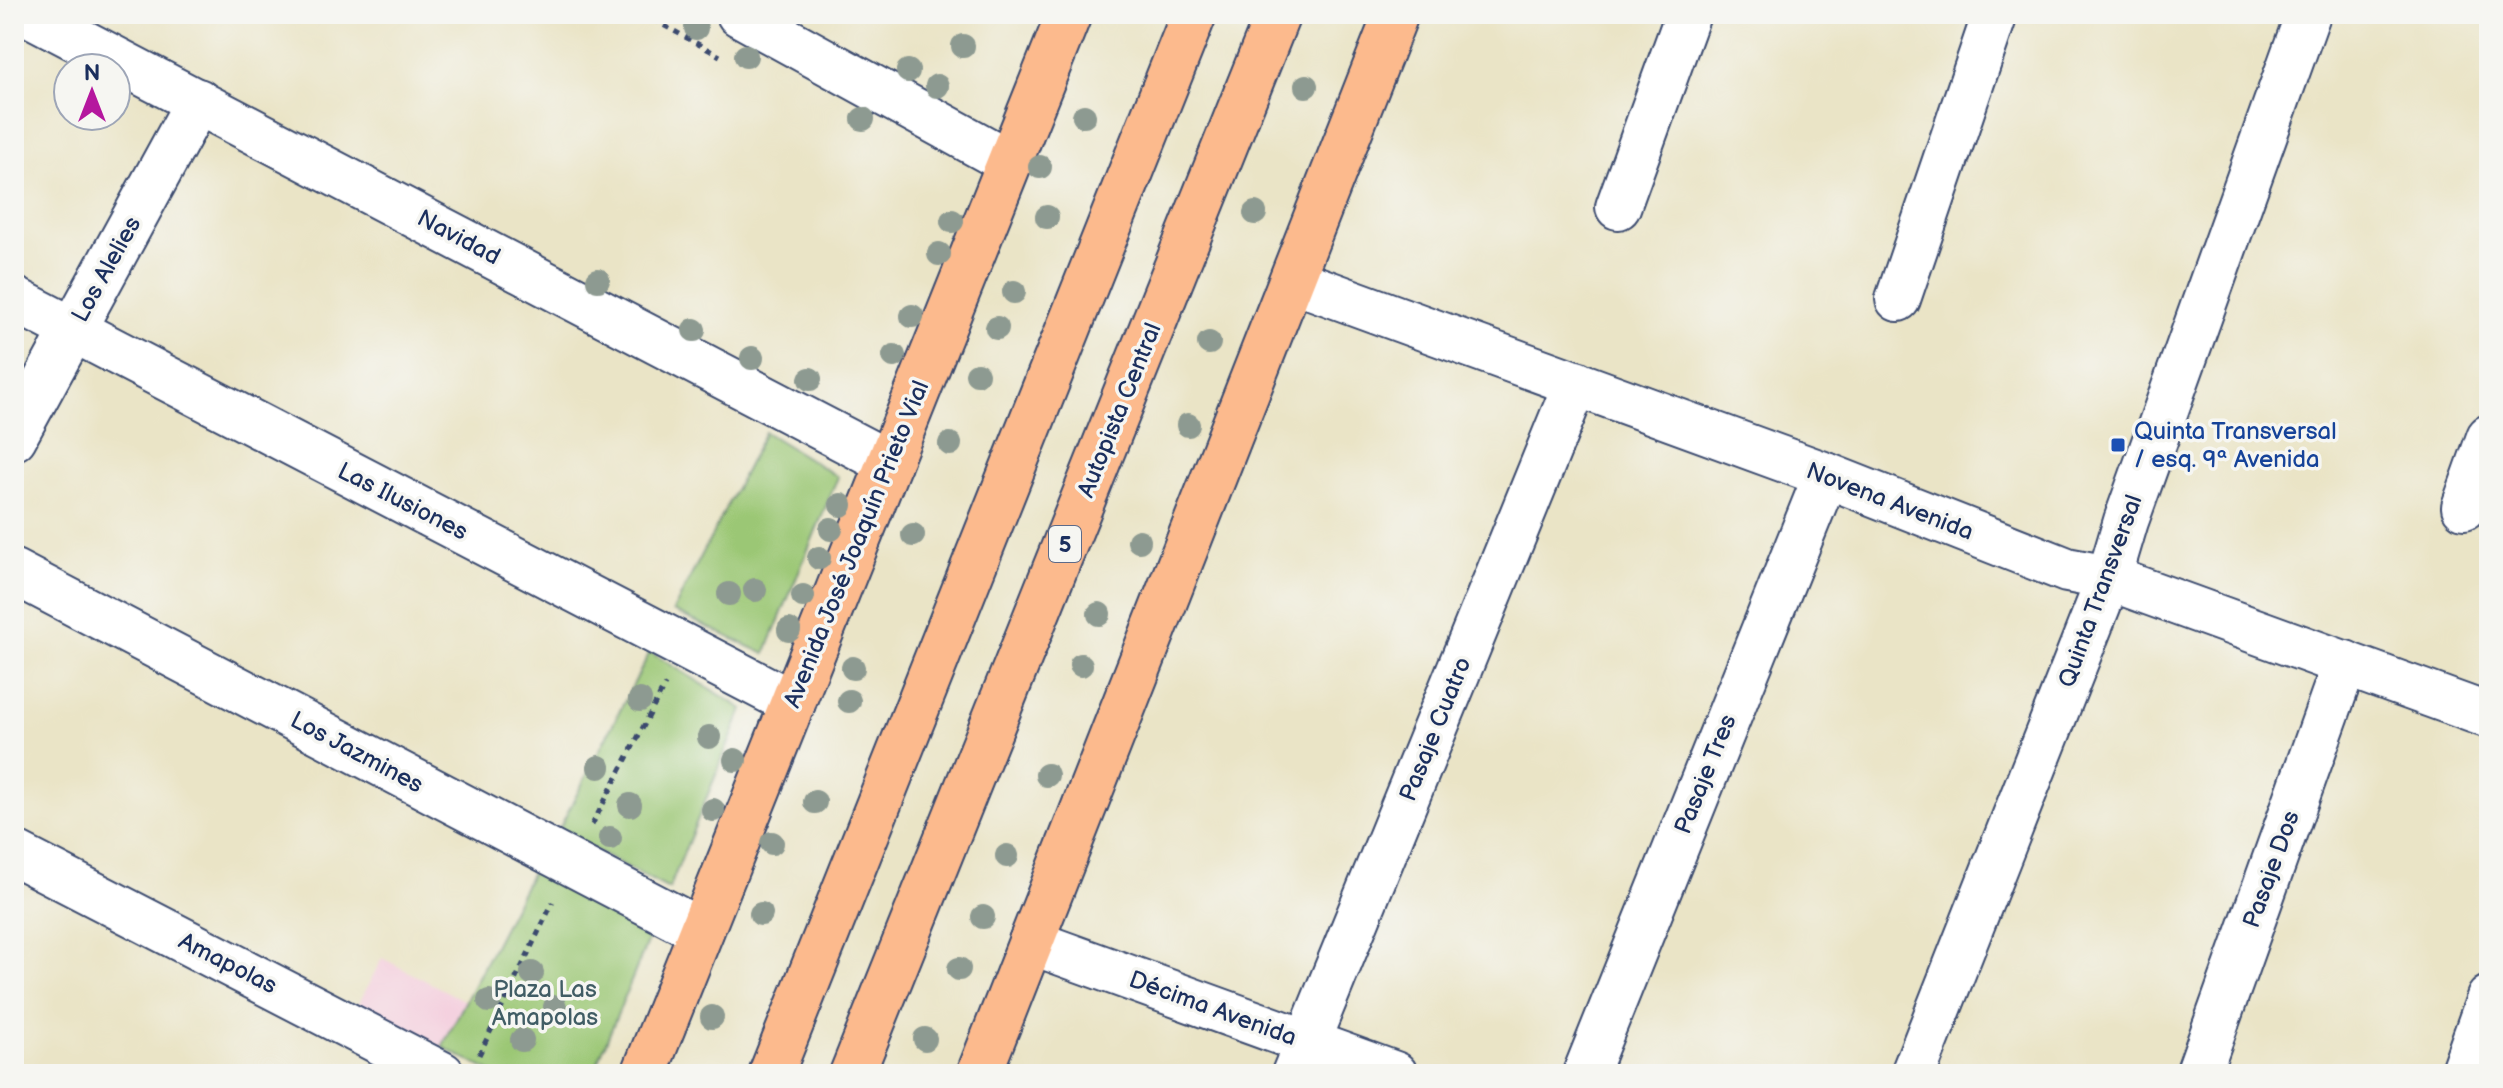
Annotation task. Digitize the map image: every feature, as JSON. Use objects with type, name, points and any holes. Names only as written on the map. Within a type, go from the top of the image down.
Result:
[{"type":"main road","name":"Avenida José Joaquín Prieto Vial","points":[[644,1074],[1069,14]]},
{"type":"main road","points":[[771,1074],[1194,14]]},
{"type":"main road","name":"Autopista Central","points":[[852,1074],[1278,14]]},
{"type":"main road","points":[[979,1074],[1396,14]]},
{"type":"street","name":"Navidad","points":[[29,14],[889,463]]},
{"type":"street","points":[[741,14],[1009,162]]},
{"type":"street","points":[[1618,207],[1688,14]]},
{"type":"street","points":[[1898,299],[1995,14]]},
{"type":"street","name":"Quinta Transversal","points":[[1913,1074],[2109,578],[2126,521],[2308,14]]},
{"type":"street","name":"Los Alelies","points":[[14,438],[198,101]]},
{"type":"street","name":"Novena Avenida","points":[[1292,280],[1826,475],[2067,570],[2109,578],[2489,716]]},
{"type":"street","name":"Las Ilusiones","points":[[14,299],[793,703]]},
{"type":"street","name":"Pasaje Cuatro","points":[[1300,1058],[1576,383]]},
{"type":"street","points":[[2464,507],[2489,437]]},
{"type":"street","name":"Pasaje Tres","points":[[1585,1074],[1826,475]]},
{"type":"street","name":"Los Jazmines","points":[[14,572],[701,931]]},
{"type":"street","name":"Pasaje Dos","points":[[2198,1074],[2345,663]]},
{"type":"street","name":"Amapolas","points":[[14,853],[442,1074]]},
{"type":"street","name":"Décima Avenida","points":[[1031,942],[1300,1058],[1395,1074]]},
{"type":"street","points":[[2474,1058],[2489,998]]},
{"type":"shaded area","points":[[382,958],[465,1001],[442,1047],[358,1005]]},
{"type":"green space","points":[[765,432],[838,477],[765,654],[673,611]]},
{"type":"green space","points":[[650,652],[743,709],[669,889],[558,831]]},
{"type":"green space","name":"Plaza Las Amapolas","points":[[534,868],[651,933],[593,1074],[495,1074],[442,1047]]},
{"type":"place","name":"Quinta Transversal / esq. 9ª Avenida","points":[[2118,445]]}]
